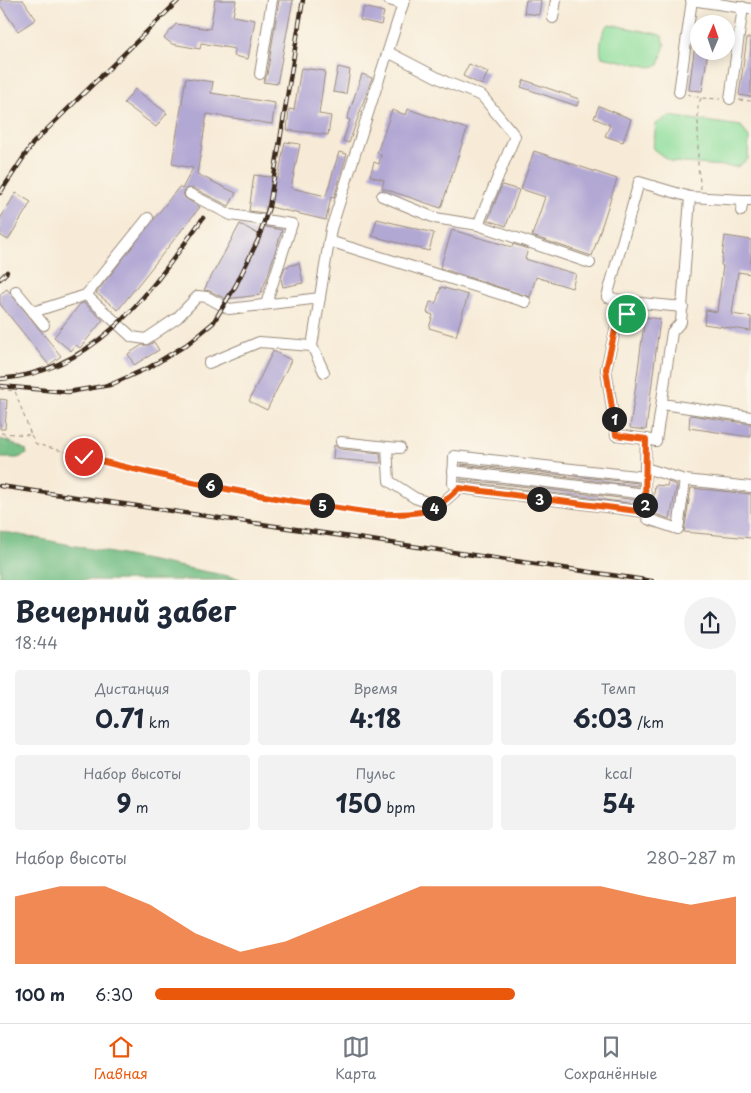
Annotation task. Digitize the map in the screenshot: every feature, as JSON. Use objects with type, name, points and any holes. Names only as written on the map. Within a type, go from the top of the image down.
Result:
[{"type":"lane","points":[[260,74],[272,0]]},
{"type":"lane","points":[[324,372],[312,346],[331,229],[404,2],[389,0]]},
{"type":"lane","points":[[554,18],[556,0]]},
{"type":"lane","points":[[679,92],[691,0],[747,8],[730,99]]},
{"type":"lane","points":[[388,52],[446,82],[482,96],[515,136],[478,225]]},
{"type":"lane","points":[[683,307],[630,302],[607,297],[639,182],[690,197],[747,200],[741,211]]},
{"type":"lane","points":[[190,194],[231,215],[292,224],[266,304]]},
{"type":"lane","points":[[382,196],[435,218],[478,225],[590,263]]},
{"type":"lane","points":[[630,302],[627,314],[618,318],[606,369],[616,435],[656,441],[672,332],[682,322],[690,197]]},
{"type":"lane","points":[[33,312],[86,295],[148,218]]},
{"type":"lane","points":[[329,242],[526,302]]},
{"type":"lane","points":[[16,291],[44,325]]},
{"type":"lane","points":[[86,295],[132,337],[146,339],[178,318],[198,296],[207,297],[229,309],[320,298]]},
{"type":"lane","points":[[209,363],[259,342],[312,346]]},
{"type":"lane","points":[[662,404],[751,417]]},
{"type":"lane","points":[[646,439],[645,512],[648,519],[678,529],[685,480]]},
{"type":"lane","points":[[341,442],[400,448]]},
{"type":"lane","points":[[388,447],[389,481],[414,498],[439,506],[459,488]]},
{"type":"lane","points":[[645,512],[459,488],[453,484],[454,456],[645,473],[751,488]]},
{"type":"lane","points":[[453,471],[646,494]]},
{"type":"path","points":[[679,92],[701,98],[751,101]]},
{"type":"path","points":[[701,98],[698,106],[698,167],[702,197]]},
{"type":"path","points":[[0,389],[15,391],[31,436],[36,444],[133,470],[260,496],[384,515],[423,512],[439,506]]},
{"type":"path","points":[[0,433],[31,436]]},
{"type":"green space","points":[[609,24],[662,36],[665,44],[659,65],[651,67],[602,57],[600,49],[601,39],[604,30]]},
{"type":"green space","points":[[669,116],[741,126],[749,138],[748,159],[737,167],[671,162],[653,149],[656,124]]},
{"type":"green space","points":[[0,439],[26,450],[27,454],[18,458],[0,458]]},
{"type":"green space","points":[[0,531],[238,578],[240,580],[0,580]]},
{"type":"building","points":[[0,0],[23,0],[36,19],[18,31],[0,5]]},
{"type":"building","points":[[215,0],[236,0],[233,16],[255,20],[248,59],[234,56],[235,49],[201,43],[200,49],[172,44],[164,38],[176,24],[210,29]]},
{"type":"building","points":[[279,0],[293,0],[277,84],[263,82],[267,75]]},
{"type":"building","points":[[526,0],[541,0],[539,15],[524,13]]},
{"type":"building","points":[[364,7],[384,12],[381,25],[360,20]]},
{"type":"building","points":[[747,38],[751,38],[751,97],[739,95]]},
{"type":"building","points":[[693,60],[707,60],[702,91],[689,90]]},
{"type":"building","points":[[469,64],[488,72],[482,85],[463,76]]},
{"type":"building","points":[[338,67],[350,70],[346,94],[333,92]]},
{"type":"building","points":[[301,68],[325,71],[319,114],[331,116],[328,135],[287,130],[289,109],[294,110]]},
{"type":"building","points":[[362,74],[372,78],[349,143],[343,141],[350,120],[347,119]]},
{"type":"building","points":[[186,78],[213,82],[211,93],[275,103],[272,124],[207,114],[197,174],[236,193],[229,206],[193,188],[186,189],[183,194],[185,198],[200,207],[118,310],[96,293],[179,187],[182,189],[193,168],[172,164]]},
{"type":"building","points":[[524,80],[579,99],[577,106],[521,87]]},
{"type":"building","points":[[135,89],[167,113],[156,127],[124,103]]},
{"type":"building","points":[[599,106],[631,119],[623,142],[605,136],[610,125],[594,118]]},
{"type":"building","points":[[408,109],[467,129],[441,208],[382,188],[384,180],[370,176],[374,162],[379,164],[381,155],[377,153],[392,110],[406,115]]},
{"type":"building","points":[[285,142],[300,144],[291,188],[326,196],[339,152],[347,154],[334,198],[331,197],[326,220],[266,206],[265,213],[249,211],[254,175],[278,178]]},
{"type":"building","points":[[534,151],[617,179],[592,256],[532,236],[545,197],[521,189]]},
{"type":"building","points":[[502,185],[519,190],[506,226],[488,220]]},
{"type":"building","points":[[16,193],[31,202],[8,240],[0,235],[0,219]]},
{"type":"building","points":[[377,219],[434,233],[429,251],[372,236]]},
{"type":"building","points":[[240,224],[258,234],[261,226],[282,230],[260,295],[226,299],[204,290]]},
{"type":"building","points":[[452,230],[512,247],[513,244],[528,249],[525,259],[576,274],[572,288],[536,277],[530,297],[440,268]]},
{"type":"building","points":[[725,236],[751,240],[751,274],[738,272],[732,314],[751,317],[751,331],[704,324],[706,310],[717,312]]},
{"type":"building","points":[[299,263],[303,283],[283,287],[281,279],[285,267]]},
{"type":"building","points":[[441,287],[468,295],[456,336],[429,328],[433,315],[427,313],[430,302],[436,303]]},
{"type":"building","points":[[7,289],[61,356],[49,365],[0,304],[0,294]]},
{"type":"building","points":[[84,303],[103,320],[80,348],[76,345],[71,351],[54,337],[80,304]]},
{"type":"building","points":[[645,317],[660,319],[646,430],[630,428]]},
{"type":"building","points":[[154,342],[159,350],[134,365],[128,354],[142,345],[149,345]]},
{"type":"building","points":[[273,351],[291,360],[267,410],[249,401]]},
{"type":"building","points":[[0,399],[7,400],[5,429],[0,429]]},
{"type":"building","points":[[690,415],[751,424],[751,437],[689,428]]},
{"type":"building","points":[[334,445],[340,449],[380,453],[381,463],[333,459]]},
{"type":"building","points":[[461,465],[638,483],[638,486]]},
{"type":"building","points":[[460,479],[637,500],[636,504],[461,481]]},
{"type":"building","points":[[668,482],[677,485],[670,519],[652,511],[655,485],[667,486]]},
{"type":"building","points":[[691,488],[751,494],[751,538],[684,532]]},
{"type":"railway","points":[[0,193],[33,143],[179,0]]},
{"type":"railway","points":[[0,386],[68,392],[110,385],[150,367],[186,345],[213,323],[236,285],[258,240],[269,207],[303,0]]},
{"type":"railway","points":[[0,379],[35,373],[66,361],[94,344],[119,323],[142,299],[203,218]]},
{"type":"railway","points":[[0,279],[7,272]]},
{"type":"railway","points":[[0,486],[645,580]]},
{"type":"route","points":[[84,457],[133,470],[260,496],[384,515],[423,512],[439,506],[459,488],[645,512],[646,439],[616,435],[606,369],[618,318],[627,314]]}]
